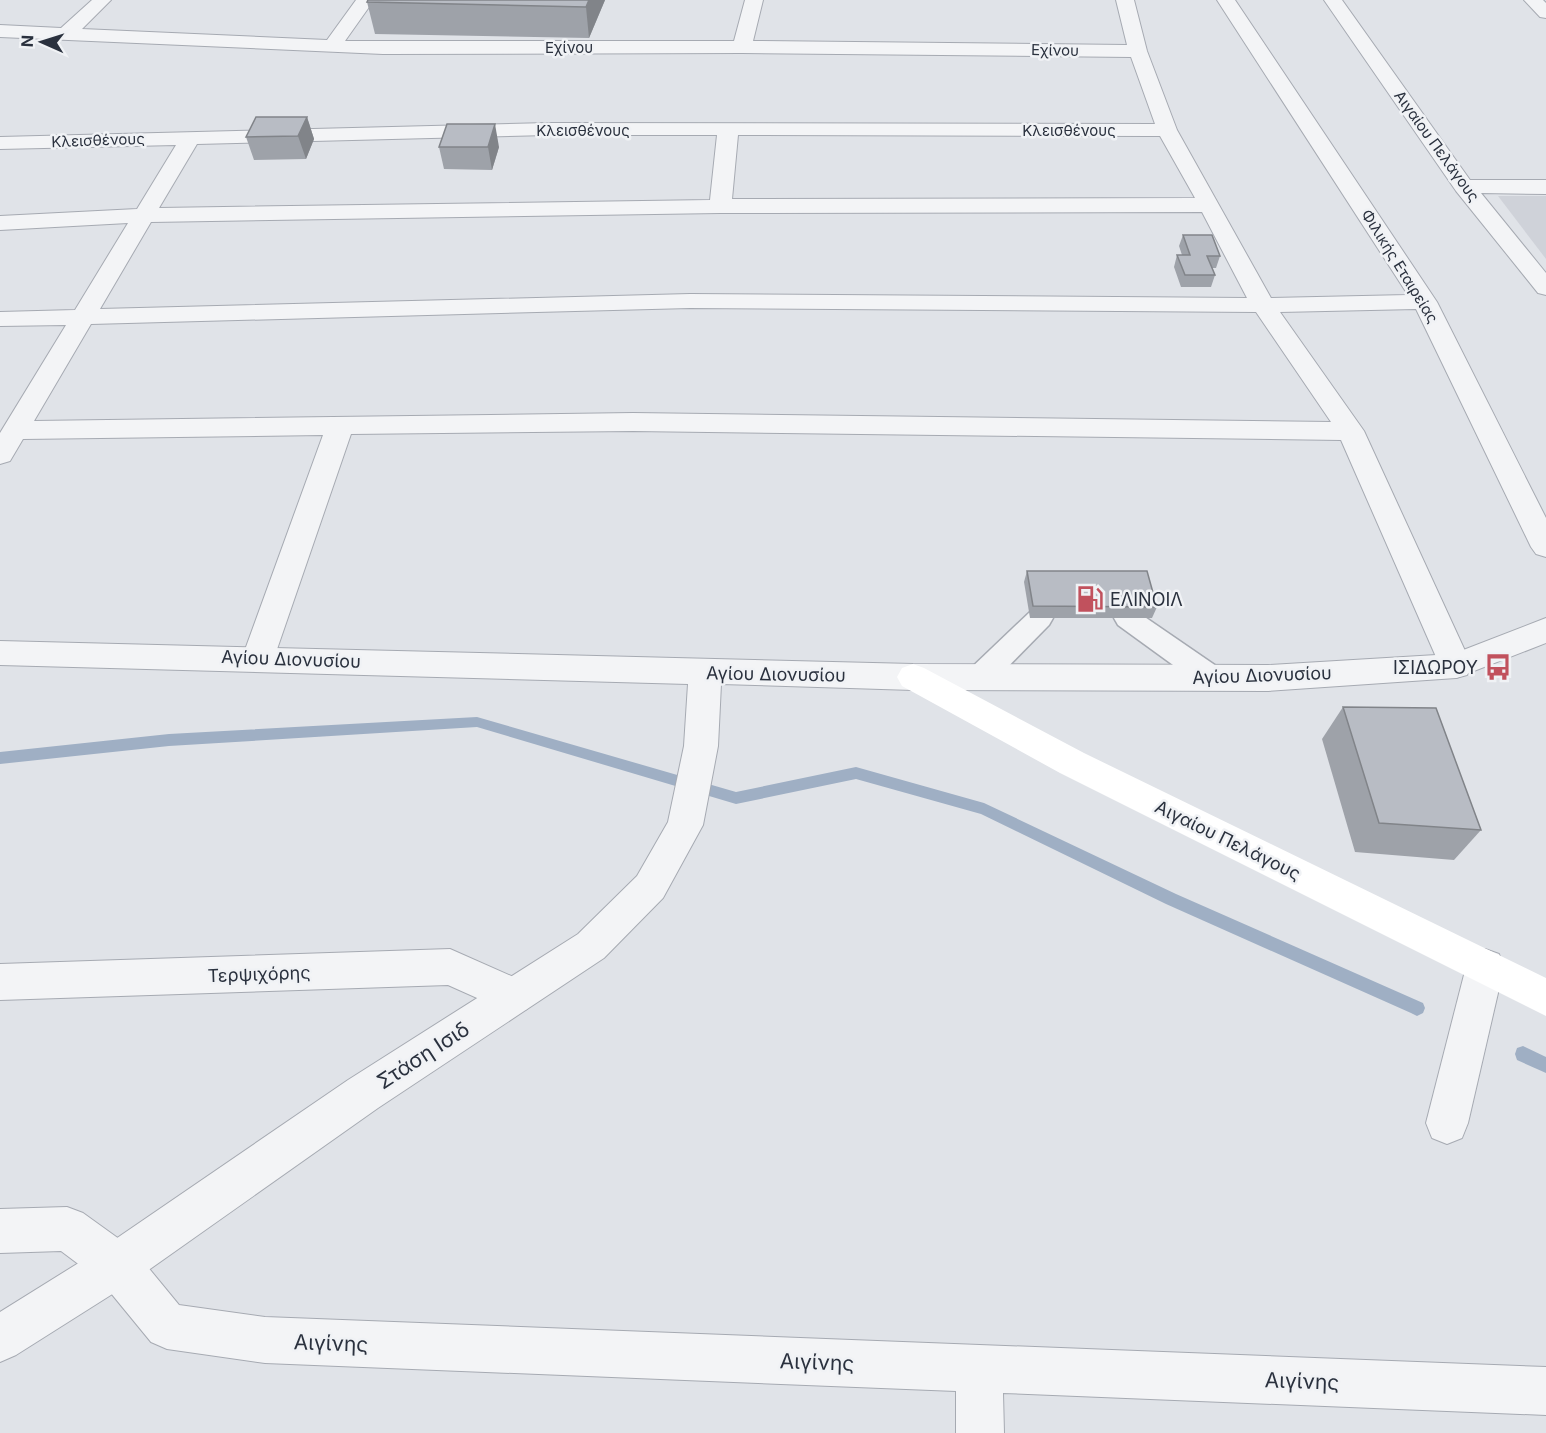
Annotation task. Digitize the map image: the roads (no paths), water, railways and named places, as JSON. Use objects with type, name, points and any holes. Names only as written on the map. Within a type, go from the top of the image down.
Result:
[{"type":"main road","name":"Αιγαίου Πελάγους","points":[[913,677],[1072,763],[1546,998]]},
{"type":"street","points":[[66,34],[102,0]]},
{"type":"street","points":[[332,46],[365,0]]},
{"type":"street","points":[[742,47],[754,0]]},
{"type":"street","points":[[1125,0],[1138,51],[1167,130],[1263,305],[1351,431],[1456,666]]},
{"type":"street","name":"Φιλικής Εταιρείας","points":[[1226,0],[1425,302],[1546,547]]},
{"type":"street","name":"Αιγαίου Πελάγους","points":[[1333,0],[1464,186],[1546,288]]},
{"type":"street","points":[[1533,0],[1546,13]]},
{"type":"street","name":"Εχίνου","points":[[0,32],[332,46],[1138,51]]},
{"type":"street","name":"Κλεισθένους","points":[[0,143],[191,136],[548,129],[1167,130]]},
{"type":"street","points":[[720,206],[728,131]]},
{"type":"street","points":[[0,455],[146,215],[191,136]]},
{"type":"street","points":[[1464,186],[1546,187]]},
{"type":"street","points":[[0,224],[146,215],[720,206],[1210,205]]},
{"type":"street","points":[[0,319],[84,315],[690,301],[1263,305],[1425,302]]},
{"type":"street","points":[[15,430],[633,422],[1351,431]]},
{"type":"street","points":[[258,658],[340,426]]},
{"type":"street","name":"Αγίου Διονυσίου","points":[[0,653],[258,658],[705,673],[980,678],[1268,678],[1456,666],[1546,630]]},
{"type":"street","name":"Στάση Ισιδ","points":[[0,1339],[117,1265],[363,1094],[591,946],[650,887],[685,825],[701,746],[705,673]]},
{"type":"street","name":"Τερψιχόρης","points":[[0,982],[450,967],[513,996]]},
{"type":"street","points":[[1446,1123],[1485,967]]},
{"type":"street","name":"Αιγίνης","points":[[0,1231],[67,1229],[117,1265],[167,1326],[265,1340],[1546,1391]]},
{"type":"street","points":[[979,1369],[980,1433]]},
{"type":"lane","points":[[980,678],[1040,618]]},
{"type":"lane","points":[[1126,618],[1212,678]]},
{"type":"waterway","points":[[0,758],[169,740],[477,722],[736,798],[856,773],[984,809],[1171,899],[1417,1008]]},
{"type":"waterway","points":[[1523,1054],[1546,1065]]},
{"type":"place","name":"ΕΛΙΝΟΙΛ","points":[[1090,599]]},
{"type":"place","name":"ΙΣΙΔΩΡΟΥ","points":[[1498,667]]}]
